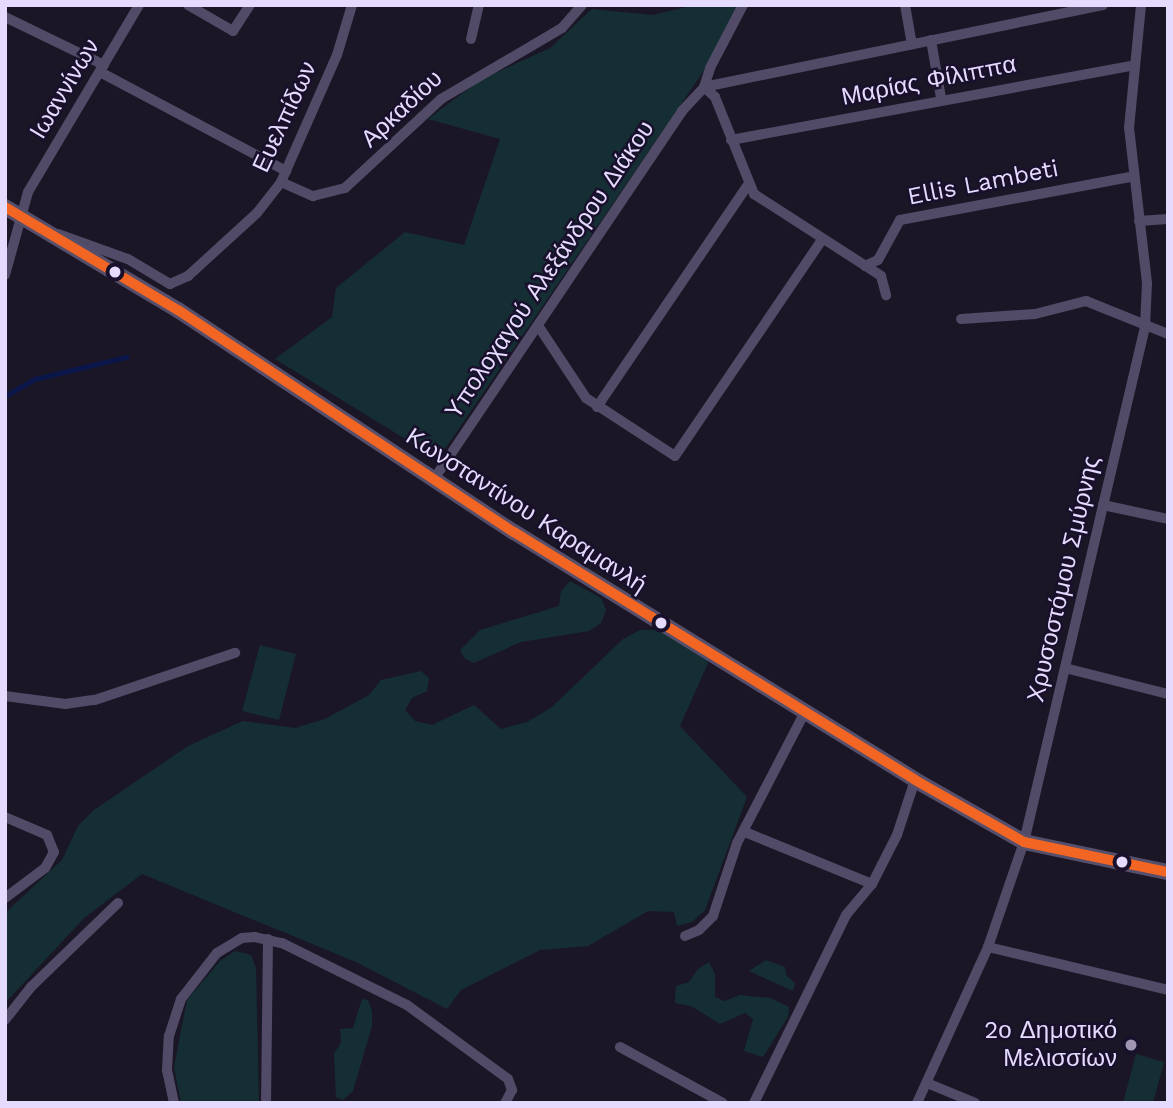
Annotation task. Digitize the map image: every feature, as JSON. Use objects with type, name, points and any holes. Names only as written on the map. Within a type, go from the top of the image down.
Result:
[{"type":"main road","name":"Κωνσταντίνου Καραμανλή","points":[[5,207],[142,287],[433,479],[804,714],[915,780],[1024,842],[1168,872]]},
{"type":"street","name":"Ιωαννίνων","points":[[5,275],[28,192],[139,5]]},
{"type":"street","points":[[188,5],[233,31],[250,5]]},
{"type":"street","name":"Ευελπίδων","points":[[53,233],[111,251],[170,284],[188,276],[257,213],[283,176],[337,55],[352,5]]},
{"type":"street","points":[[471,39],[480,5]]},
{"type":"street","name":"Αρκαδίου","points":[[5,17],[102,69],[313,196],[345,188],[449,93],[562,28],[582,5]]},
{"type":"street","points":[[704,87],[709,68],[743,5]]},
{"type":"street","points":[[905,5],[912,44]]},
{"type":"street","points":[[704,87],[1103,5]]},
{"type":"street","name":"Χρυσοστόμου Σμύρνης","points":[[917,1103],[988,947],[1024,842],[1145,327],[1147,283],[1129,128],[1141,5]]},
{"type":"street","points":[[931,40],[941,98]]},
{"type":"street","name":"Μαρίας Φίλιππα","points":[[731,140],[941,98],[1135,65]]},
{"type":"street","points":[[704,87],[715,97],[747,186],[822,240],[881,276],[886,295]]},
{"type":"street","name":"Υπολοχαγού Αλεξάνδρου Διάκου","points":[[433,479],[539,327],[682,111],[704,87]]},
{"type":"street","name":"Ellis Lambeti","points":[[865,266],[878,260],[900,220],[1134,176]]},
{"type":"street","points":[[597,407],[747,186]]},
{"type":"street","points":[[1139,221],[1168,219]]},
{"type":"street","points":[[539,327],[586,397],[597,407],[675,456],[822,240]]},
{"type":"street","points":[[961,318],[1035,314],[1086,301],[1168,334]]},
{"type":"street","points":[[1103,505],[1168,519]]},
{"type":"street","points":[[5,696],[65,704],[95,700],[235,653]]},
{"type":"street","points":[[1065,668],[1168,694]]},
{"type":"street","points":[[685,936],[699,930],[713,916],[731,857],[804,714]]},
{"type":"street","points":[[754,1103],[846,915],[872,884],[897,835],[915,780]]},
{"type":"street","points":[[5,817],[47,835],[54,852],[45,868],[5,898]]},
{"type":"street","points":[[745,832],[872,884]]},
{"type":"street","points":[[5,1020],[31,987],[118,904]]},
{"type":"street","points":[[174,1103],[167,1059],[181,999],[217,953],[242,939],[268,939],[340,969],[407,1005],[508,1079],[512,1090],[505,1103]]},
{"type":"street","points":[[266,1103],[268,939]]},
{"type":"street","points":[[988,947],[1168,990]]},
{"type":"street","points":[[620,1047],[723,1103]]},
{"type":"street","points":[[927,1083],[975,1103]]},
{"type":"street","points":[[696,1103],[704,1093]]},
{"type":"green space","points":[[695,5],[741,5],[705,69],[438,459],[275,359],[332,317],[336,288],[405,232],[464,245],[500,139],[428,119],[480,80],[550,48],[592,9],[653,15]]},
{"type":"green space","points":[[570,581],[601,598],[606,610],[601,623],[589,631],[521,642],[474,663],[464,658],[460,650],[480,630],[559,606],[561,591]]},
{"type":"green space","points":[[640,630],[662,630],[697,645],[708,663],[680,726],[747,797],[705,910],[692,922],[677,926],[674,912],[648,911],[588,946],[540,950],[461,990],[447,1009],[356,962],[142,874],[84,918],[5,1003],[5,913],[62,860],[78,826],[94,810],[188,746],[243,721],[295,728],[325,719],[369,695],[381,680],[421,671],[429,678],[427,691],[412,698],[405,710],[415,721],[432,725],[474,705],[501,729],[527,722],[552,707],[623,639]]},
{"type":"green space","points":[[260,645],[296,654],[279,720],[242,711]]},
{"type":"green space","points":[[235,951],[251,955],[256,968],[259,1103],[181,1103],[174,1067],[187,1000],[220,961]]},
{"type":"green space","points":[[766,960],[785,967],[786,975],[795,983],[793,991],[749,971]]},
{"type":"green space","points":[[709,962],[715,974],[715,997],[725,1001],[740,995],[770,998],[789,1007],[788,1017],[763,1057],[744,1051],[753,1019],[745,1013],[720,1024],[691,1006],[675,1003],[676,986],[689,982],[698,969]]},
{"type":"green space","points":[[362,999],[368,1000],[372,1011],[372,1026],[353,1091],[343,1100],[336,1097],[334,1054],[341,1042],[340,1029],[353,1028]]},
{"type":"green space","points":[[1136,1054],[1164,1062],[1153,1103],[1123,1103]]},
{"type":"waterway","points":[[5,396],[35,379],[126,357]]},
{"type":"transit line","points":[[5,207],[178,310],[514,532],[915,780],[1024,842],[1168,872]]},
{"type":"place","name":"2ο Δημοτικό Μελισσίων","points":[[1131,1045]]}]
